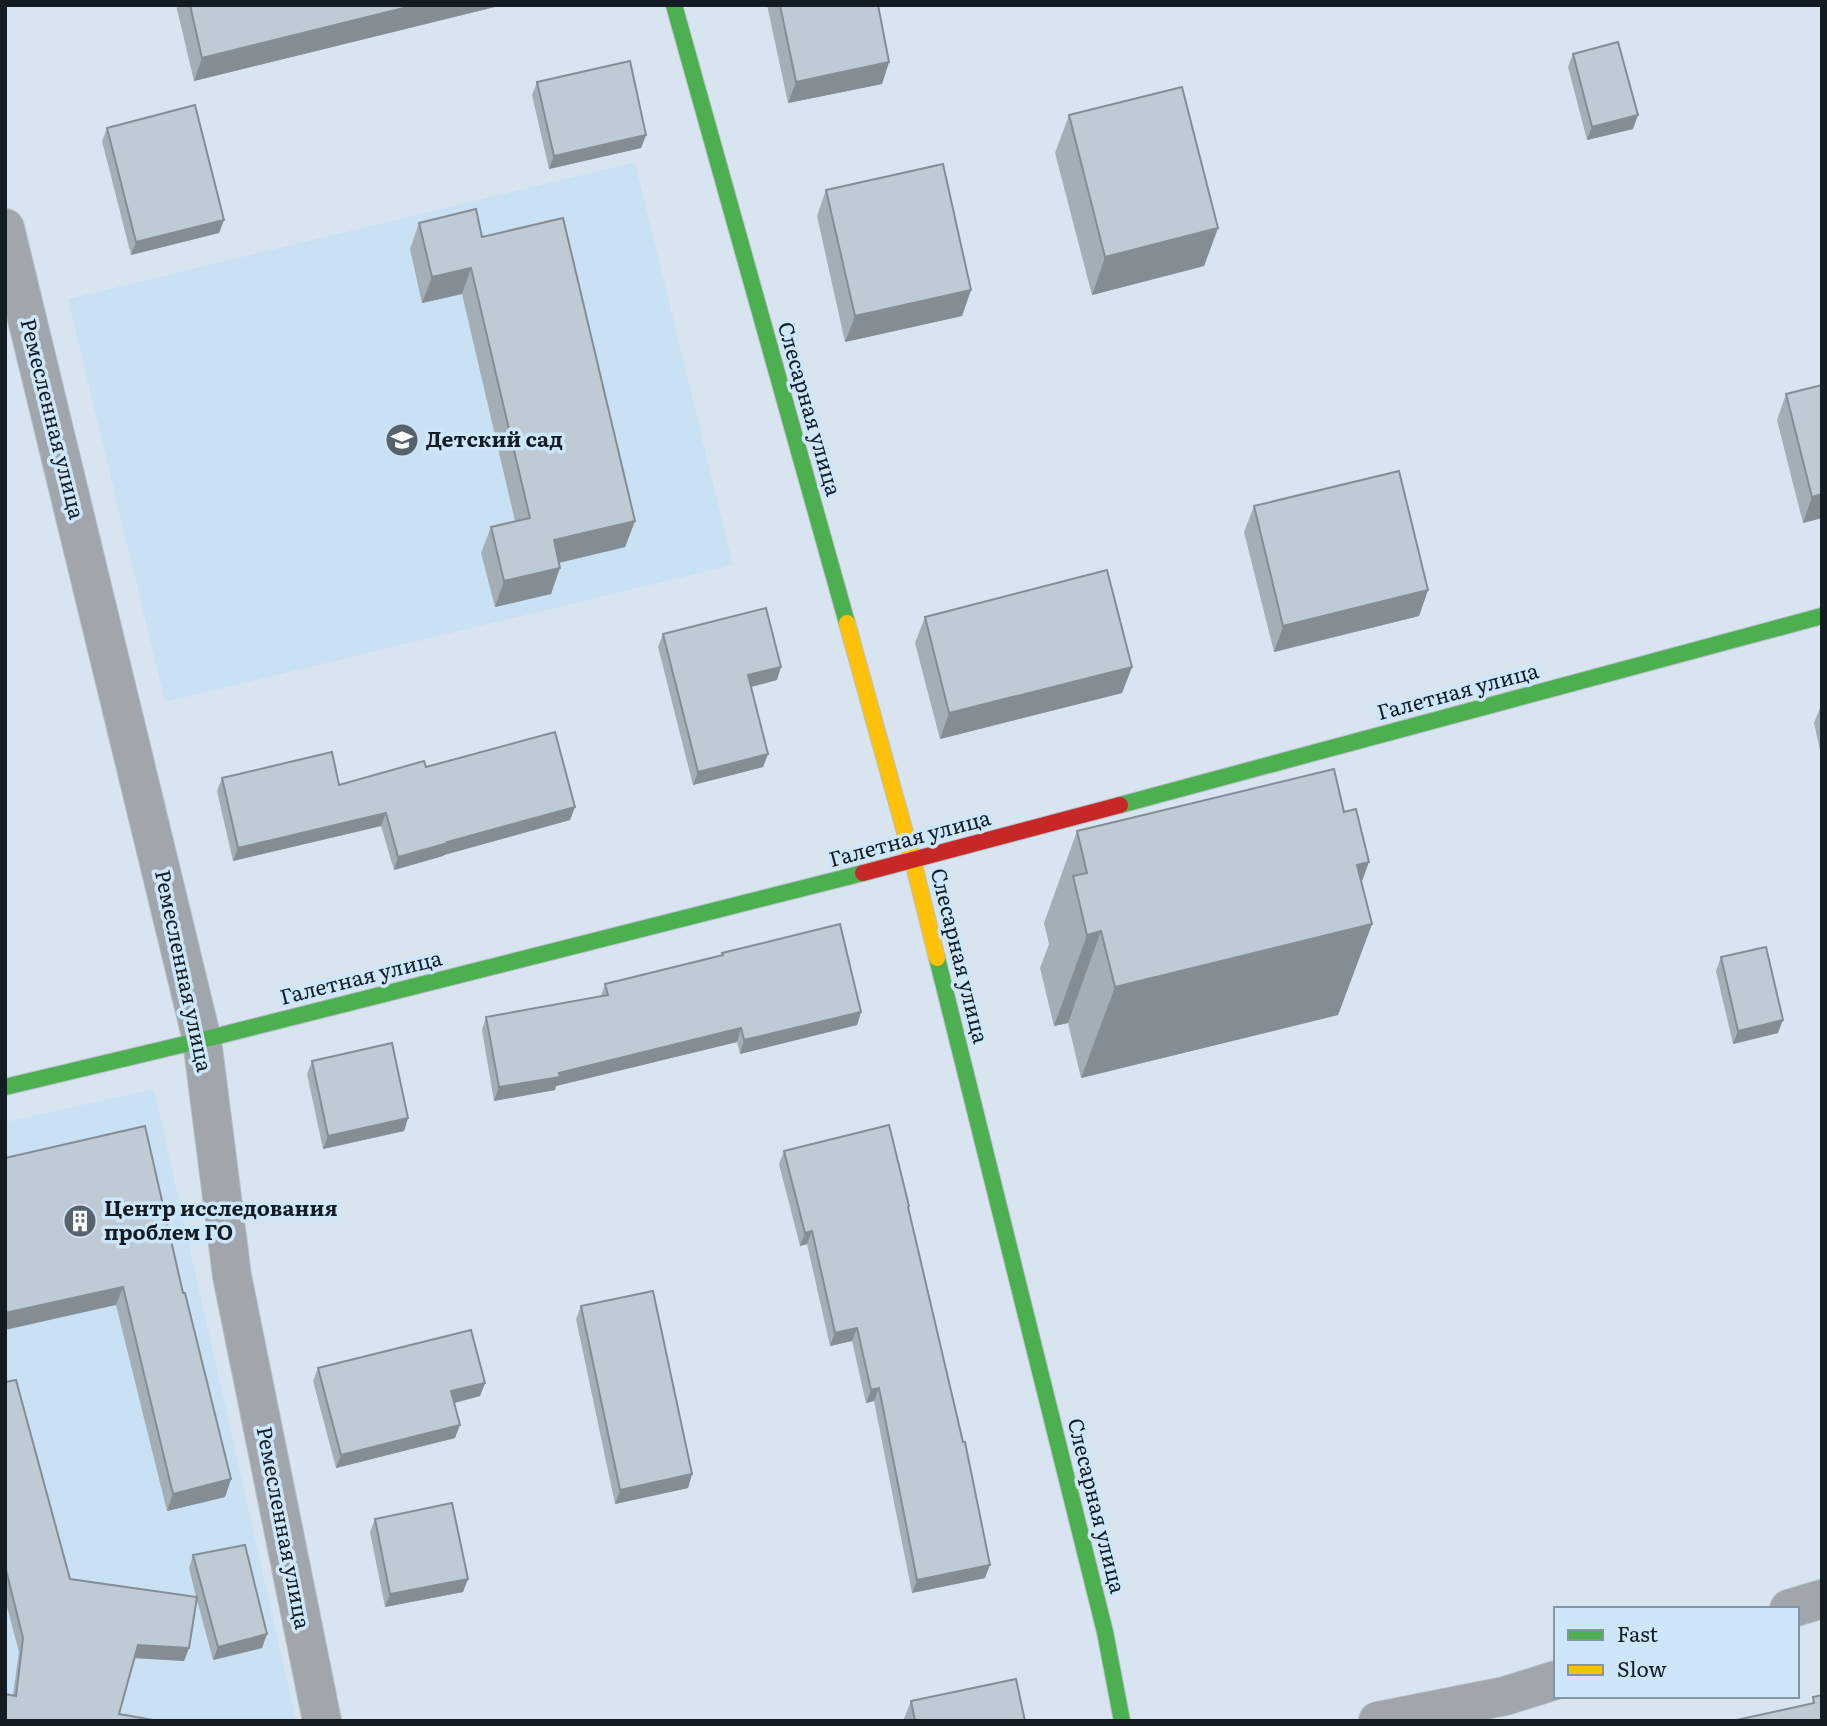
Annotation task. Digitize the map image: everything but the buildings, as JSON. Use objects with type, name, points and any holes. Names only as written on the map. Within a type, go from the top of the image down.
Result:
[{"type":"street","name":"Слесарная улица","points":[[674,5],[914,861],[1105,1632],[1122,1721]]},
{"type":"street","name":"Ремесленная улица","points":[[5,228],[202,1040],[232,1276],[323,1721]]},
{"type":"street","name":"Галетная улица","points":[[5,1087],[914,861],[1822,616]]},
{"type":"street","points":[[1796,1607],[1822,1599]]},
{"type":"street","points":[[1378,1721],[1505,1696],[1554,1681]]},
{"type":"shaded area","name":"Детский сад","points":[[635,162],[733,565],[165,702],[68,299]]},
{"type":"shaded area","points":[[154,1089],[296,1721],[5,1721],[5,1122]]},
{"type":"traffic: fast","points":[[674,5],[847,623]]},
{"type":"traffic: fast","points":[[1120,805],[1822,616]]},
{"type":"traffic: fast","points":[[5,1087],[863,873]]},
{"type":"traffic: fast","points":[[937,958],[1105,1632],[1122,1721]]},
{"type":"traffic: slow","points":[[847,623],[937,958]]},
{"type":"traffic: jam","points":[[863,873],[1120,805]]},
{"type":"place","name":"Детский сад","points":[[402,440]]},
{"type":"place","name":"Центр исследования проблем ГО","points":[[80,1221]]}]
